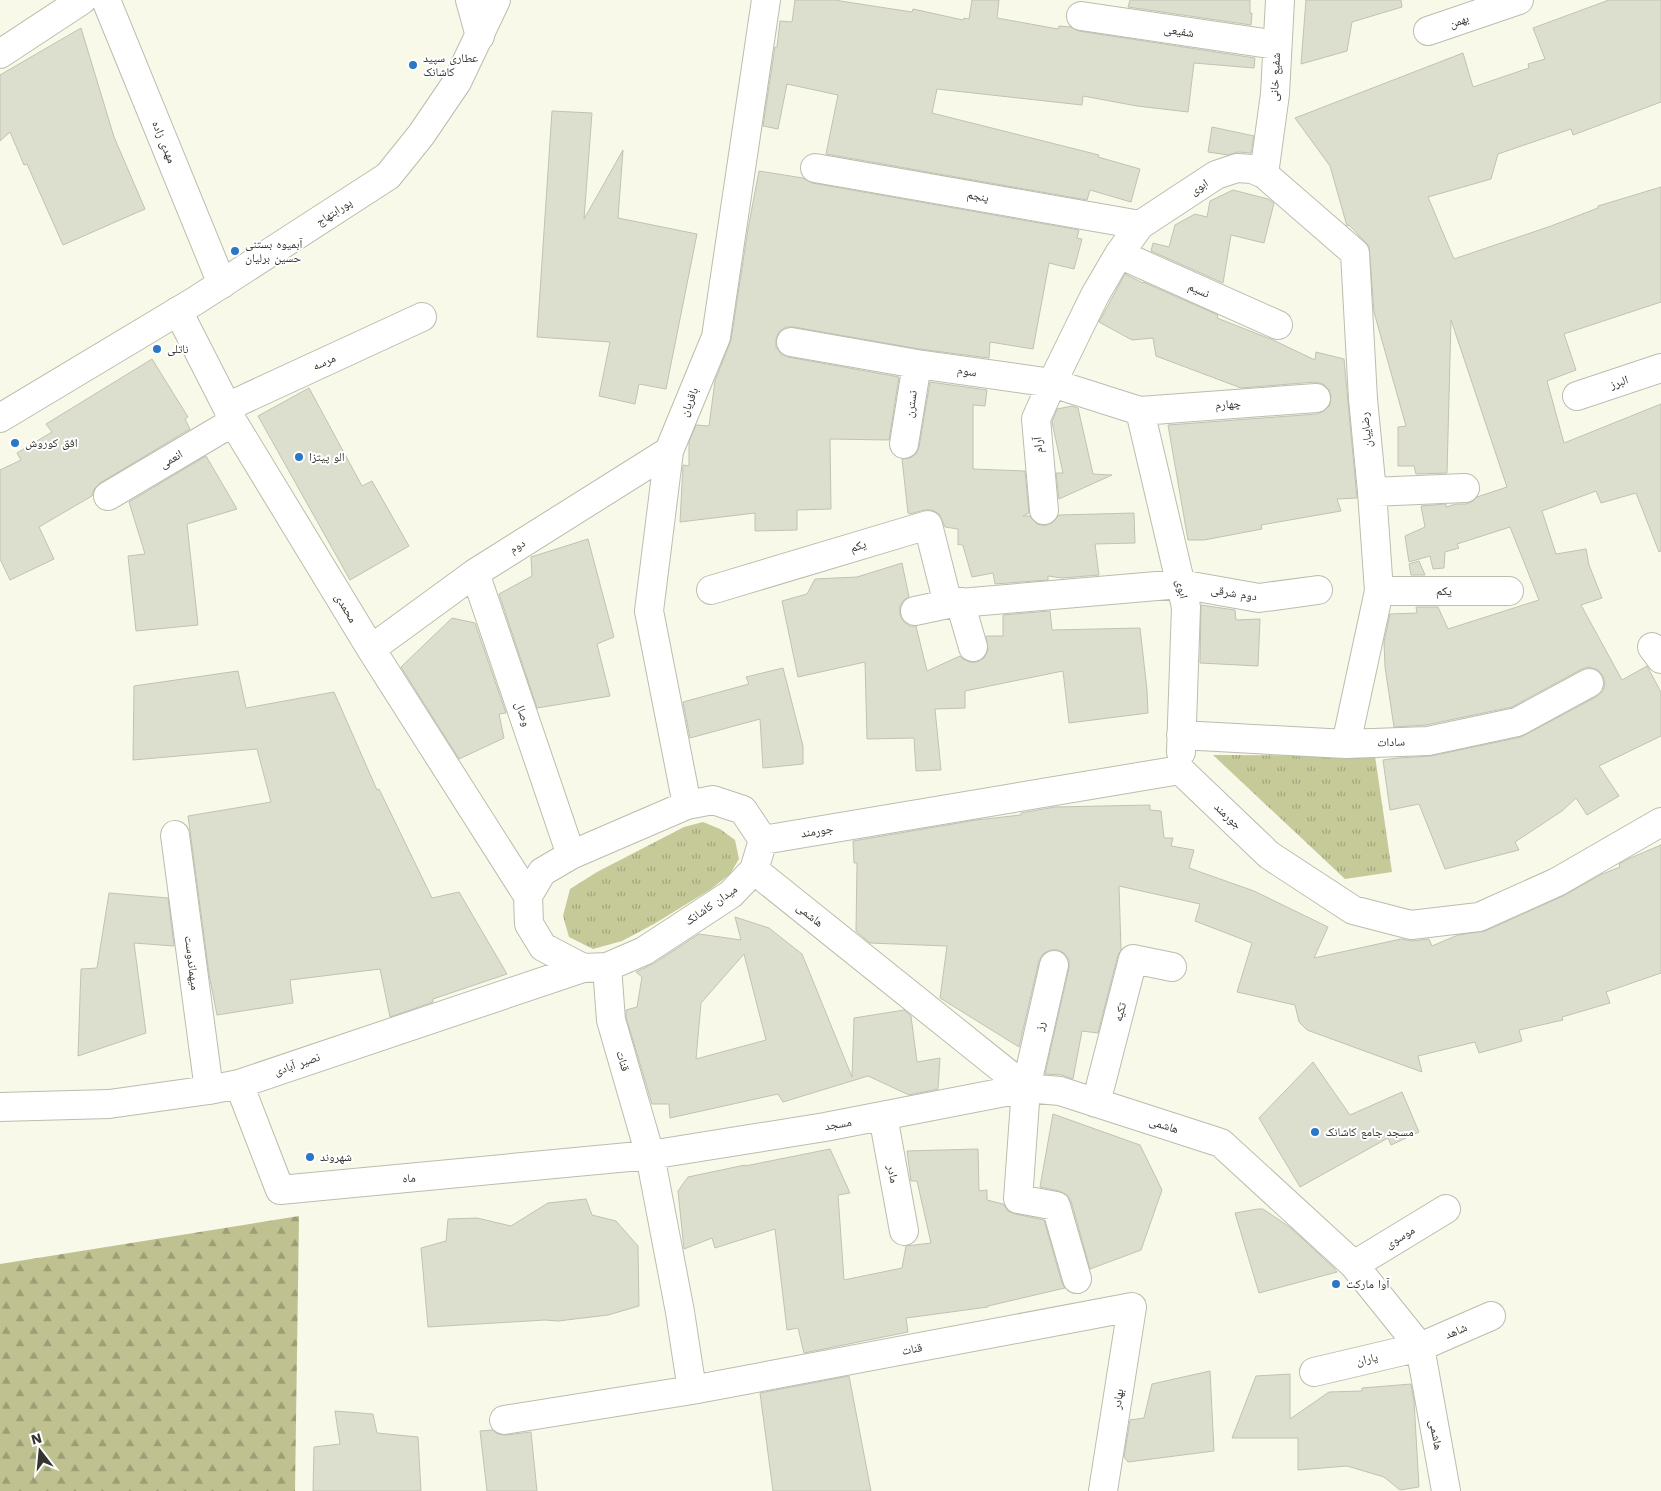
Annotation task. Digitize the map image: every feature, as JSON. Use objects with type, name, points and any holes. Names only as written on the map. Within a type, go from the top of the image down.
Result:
[{"type":"street","points":[[0,54],[82,0]]},
{"type":"street","name":"مهدی زاده","points":[[106,0],[222,284]]},
{"type":"street","points":[[470,0],[480,36]]},
{"type":"street","name":"پورابتهاج","points":[[0,418],[222,284],[388,176],[421,135],[458,82],[496,0]]},
{"type":"street","name":"باقریان","points":[[687,805],[649,611],[668,451],[716,337],[766,0]]},
{"type":"street","name":"شفیع خانی","points":[[1266,164],[1275,94],[1276,45],[1280,0]]},
{"type":"street","name":"بهمن","points":[[1428,32],[1519,0]]},
{"type":"street","name":"شفیعی","points":[[1081,16],[1276,45]]},
{"type":"street","name":"ابوی","points":[[1052,383],[1094,295],[1119,254],[1140,225],[1216,175],[1237,168],[1252,169],[1266,164]]},
{"type":"street","name":"رضاییان","points":[[1266,164],[1355,253],[1363,399],[1379,591],[1346,744]]},
{"type":"street","name":"پنجم","points":[[815,168],[1140,225]]},
{"type":"street","name":"نسیم","points":[[1119,254],[1278,325]]},
{"type":"street","name":"محمدی","points":[[178,311],[230,414],[371,649],[528,896]]},
{"type":"street","name":"مرسه","points":[[230,414],[422,317]]},
{"type":"street","name":"سوم","points":[[791,342],[917,364],[1052,383],[1140,411]]},
{"type":"street","name":"نسترن","points":[[904,444],[917,364]]},
{"type":"street","name":"البرز","points":[[1577,396],[1661,368]]},
{"type":"street","name":"آرام","points":[[1044,510],[1036,419],[1052,383]]},
{"type":"street","name":"چهارم","points":[[1140,411],[1316,398]]},
{"type":"street","name":"ابوی","points":[[1140,411],[1186,607],[1180,770]]},
{"type":"street","name":"انعمی","points":[[108,496],[230,414]]},
{"type":"street","name":"دوم","points":[[371,649],[475,573],[668,451]]},
{"type":"street","points":[[1372,492],[1465,488]]},
{"type":"street","name":"یکم","points":[[710,590],[928,525],[954,603]]},
{"type":"street","name":"وصال","points":[[475,573],[571,855]]},
{"type":"street","points":[[915,611],[954,603],[1180,584]]},
{"type":"street","name":"دوم شرقی","points":[[1180,584],[1259,598],[1318,590]]},
{"type":"street","name":"یکم","points":[[1379,591],[1509,591]]},
{"type":"street","points":[[954,603],[973,647]]},
{"type":"street","name":"سادات","points":[[1181,734],[1346,744],[1428,741],[1517,722],[1589,683]]},
{"type":"street","name":"جورمند","points":[[762,840],[1180,770],[1269,855],[1353,910],[1411,925],[1479,917],[1557,882],[1661,822]]},
{"type":"street","points":[[595,967],[543,947],[529,924],[528,896],[542,872],[571,855],[687,805],[713,800],[743,810],[762,840]]},
{"type":"street","name":"میهماندوست","points":[[175,835],[209,1090]]},
{"type":"street","name":"میدان کاشانک","points":[[595,967],[644,951],[732,894],[754,870],[762,840]]},
{"type":"street","name":"هاشمی","points":[[754,870],[1026,1088],[1060,1091],[1221,1143],[1354,1265],[1420,1346],[1446,1491]]},
{"type":"street","name":"تکیه","points":[[1096,1103],[1133,959],[1172,967]]},
{"type":"street","name":"رز","points":[[1054,964],[1026,1088],[1018,1199],[1056,1206],[1077,1279]]},
{"type":"street","name":"نصیر آبادی","points":[[0,1107],[109,1104],[238,1084],[595,967]]},
{"type":"street","name":"قنات","points":[[595,967],[650,1155],[680,1312],[692,1390]]},
{"type":"street","name":"ماه","points":[[238,1084],[280,1190],[650,1155]]},
{"type":"street","name":"مسجد","points":[[650,1155],[883,1116],[1026,1088]]},
{"type":"street","name":"مادر","points":[[883,1116],[904,1231]]},
{"type":"street","name":"موسوی","points":[[1354,1265],[1446,1209]]},
{"type":"street","name":"قنات","points":[[504,1420],[692,1390],[1132,1307]]},
{"type":"street","name":"بهادر","points":[[1103,1491],[1132,1307]]},
{"type":"street","name":"شاهد","points":[[1420,1346],[1491,1316]]},
{"type":"street","name":"یاران","points":[[1314,1372],[1420,1346]]},
{"type":"green space","points":[[1213,755],[1375,756],[1392,872],[1345,879]]},
{"type":"green space","points":[[703,822],[720,829],[735,840],[739,859],[730,874],[711,889],[622,941],[593,949],[569,937],[563,916],[570,889],[597,872],[684,827]]},
{"type":"green space","points":[[299,1216],[295,1491],[0,1491],[0,1264]]},
{"type":"building","points":[[795,0],[834,0],[912,12],[913,9],[963,20],[964,18],[969,19],[972,0],[999,0],[997,18],[1058,29],[1059,26],[1071,27],[1079,31],[1255,58],[1254,68],[1194,63],[1188,112],[1137,106],[1083,96],[1082,105],[937,89],[932,113],[1099,155],[1098,157],[1140,169],[1131,202],[1090,190],[1087,200],[826,154],[838,95],[787,84],[778,129],[763,126],[780,21],[792,22]]},
{"type":"building","points":[[1130,0],[1250,0],[1251,25],[1128,7]]},
{"type":"building","points":[[1306,0],[1401,0],[1402,7],[1352,22],[1347,51],[1301,64]]},
{"type":"building","points":[[1609,0],[1661,0],[1661,102],[1573,135],[1571,129],[1498,154],[1491,179],[1428,197],[1454,259],[1551,226],[1598,208],[1598,206],[1661,187],[1661,302],[1564,334],[1576,370],[1547,381],[1564,443],[1661,404],[1661,551],[1659,552],[1636,493],[1601,503],[1596,491],[1542,511],[1556,554],[1586,549],[1589,565],[1602,598],[1581,605],[1622,680],[1647,666],[1661,692],[1661,736],[1599,766],[1619,796],[1587,815],[1576,798],[1562,811],[1515,842],[1519,850],[1445,869],[1419,804],[1390,810],[1383,760],[1431,756],[1521,737],[1596,697],[1603,691],[1605,683],[1603,676],[1598,670],[1589,667],[1512,707],[1426,725],[1394,727],[1385,667],[1384,642],[1390,614],[1417,613],[1416,607],[1438,607],[1448,629],[1539,600],[1510,527],[1457,544],[1459,548],[1445,552],[1444,568],[1433,569],[1430,556],[1409,562],[1405,536],[1425,527],[1421,506],[1446,504],[1446,507],[1466,504],[1477,497],[1507,487],[1451,320],[1447,473],[1416,474],[1414,466],[1398,466],[1398,427],[1406,426],[1374,312],[1369,246],[1349,225],[1347,226],[1330,166],[1295,118],[1463,53],[1473,87],[1529,68],[1528,64],[1545,59],[1533,28]]},
{"type":"building","points":[[81,28],[114,137],[145,209],[63,245],[27,164],[24,165],[10,132],[0,141],[0,75]]},
{"type":"building","points":[[552,111],[592,113],[584,219],[623,150],[618,218],[697,234],[666,389],[639,384],[635,404],[599,396],[610,342],[537,337]]},
{"type":"building","points":[[1212,127],[1254,136],[1251,153],[1238,152],[1228,155],[1208,152]]},
{"type":"building","points":[[759,171],[803,178],[812,183],[1079,230],[1077,238],[1082,239],[1074,269],[1049,263],[1033,349],[990,342],[989,358],[919,349],[794,327],[786,327],[779,332],[776,339],[776,347],[781,354],[788,357],[899,377],[889,440],[830,439],[831,509],[797,510],[797,530],[755,531],[755,513],[680,522],[683,465],[689,466],[689,442],[696,425],[709,426],[715,381],[731,340]]},
{"type":"building","points":[[1233,190],[1268,199],[1274,203],[1264,243],[1231,235],[1223,283],[1151,251],[1153,243],[1169,247],[1175,225],[1195,214],[1207,217],[1210,201]]},
{"type":"building","points":[[1125,274],[1218,315],[1217,318],[1273,340],[1315,360],[1316,352],[1344,359],[1357,498],[1337,499],[1341,511],[1261,525],[1262,529],[1204,540],[1188,540],[1168,425],[1317,414],[1324,411],[1330,405],[1331,396],[1329,390],[1323,384],[1315,382],[1241,388],[1156,356],[1153,338],[1132,340],[1099,322]]},
{"type":"building","points":[[152,359],[188,417],[185,419],[190,429],[100,483],[94,489],[92,496],[39,527],[54,559],[10,580],[0,559],[0,470],[21,460],[17,453],[52,432],[46,424]]},
{"type":"building","points":[[930,382],[987,390],[985,406],[973,405],[973,469],[1025,471],[1029,513],[1023,516],[1030,516],[1037,524],[1045,526],[1053,522],[1059,515],[1134,513],[1135,543],[1095,544],[1099,575],[1062,578],[1048,576],[1048,580],[995,584],[993,573],[972,577],[963,546],[958,545],[958,529],[945,527],[939,514],[932,510],[908,513],[902,459],[910,458],[916,454],[919,447]]},
{"type":"building","points":[[309,388],[362,486],[372,481],[409,546],[350,580],[258,416]]},
{"type":"building","points":[[1072,406],[1078,408],[1093,474],[1112,475],[1059,499],[1056,473],[1063,473],[1052,422],[1057,409]]},
{"type":"building","points":[[206,456],[237,509],[187,524],[198,625],[136,631],[128,556],[145,554],[129,502]]},
{"type":"building","points":[[588,539],[614,637],[597,644],[610,696],[537,708],[499,594],[532,576],[531,557]]},
{"type":"building","points":[[1419,561],[1425,575],[1411,575],[1409,564]]},
{"type":"building","points":[[902,563],[909,597],[900,606],[900,615],[904,622],[910,626],[916,626],[927,671],[960,656],[970,662],[977,662],[984,658],[988,650],[986,636],[1003,636],[1003,615],[1050,611],[1052,630],[1140,628],[1148,713],[1069,723],[1063,671],[965,691],[965,708],[935,709],[941,770],[916,771],[914,738],[867,739],[865,662],[798,677],[782,601],[807,594],[815,579],[857,577]]},
{"type":"building","points":[[1201,605],[1235,610],[1236,620],[1260,619],[1258,666],[1200,663]]},
{"type":"building","points":[[452,618],[475,623],[506,713],[499,714],[504,738],[459,759],[401,667]]},
{"type":"building","points":[[783,668],[803,746],[803,764],[763,768],[760,719],[690,738],[683,702],[749,684],[746,677]]},
{"type":"building","points":[[238,671],[246,708],[334,692],[377,790],[379,789],[432,898],[459,892],[507,974],[433,999],[433,1002],[390,1017],[380,969],[290,980],[293,1003],[217,1015],[209,974],[188,816],[271,802],[257,749],[133,760],[134,686]]},
{"type":"building","points":[[1150,805],[1150,810],[1161,811],[1164,838],[1173,838],[1171,846],[1194,850],[1189,868],[1254,891],[1328,927],[1314,958],[1401,939],[1412,941],[1429,939],[1432,946],[1458,935],[1485,931],[1563,896],[1600,875],[1620,867],[1619,864],[1628,859],[1661,845],[1661,973],[1606,992],[1610,1003],[1562,1017],[1563,1020],[1519,1030],[1522,1041],[1479,1053],[1475,1042],[1418,1056],[1422,1072],[1307,1030],[1299,1022],[1295,1005],[1237,992],[1252,943],[1195,921],[1200,904],[1119,886],[1121,950],[1118,955],[1098,1033],[1082,1031],[1073,1079],[1062,1075],[1045,1074],[1069,968],[1069,960],[1064,953],[1058,950],[1050,950],[1043,954],[1039,961],[1019,1047],[940,998],[947,946],[870,943],[856,931],[857,863],[854,863],[853,841],[976,820],[1021,815],[1021,813],[1055,807]]},
{"type":"building","points":[[109,893],[168,898],[174,946],[134,943],[146,1033],[78,1056],[81,969],[97,968]]},
{"type":"building","points":[[735,917],[769,928],[802,954],[852,1077],[854,1018],[904,1010],[911,1016],[917,1062],[940,1058],[938,1089],[909,1095],[868,1076],[783,1102],[778,1094],[670,1118],[669,1104],[652,1104],[626,1017],[626,1010],[637,1007],[642,977],[636,972],[653,964],[699,934],[741,940]],"holes":[[[744,954],[766,1040],[696,1059],[701,1003]]]},
{"type":"building","name":"مسجد جامع کاشانک","points":[[1313,1062],[1350,1115],[1402,1092],[1419,1132],[1391,1145],[1388,1138],[1300,1187],[1259,1118]]},
{"type":"building","points":[[1053,1114],[1140,1145],[1162,1190],[1141,1250],[1090,1269],[1071,1201],[1067,1195],[1059,1191],[1040,1187]]},
{"type":"building","points":[[830,1149],[850,1193],[838,1195],[844,1280],[902,1268],[906,1246],[931,1243],[917,1181],[911,1181],[907,1151],[978,1149],[979,1191],[987,1190],[987,1200],[1003,1204],[1008,1211],[1044,1220],[1065,1288],[988,1307],[906,1318],[908,1332],[804,1353],[798,1328],[787,1330],[775,1229],[715,1248],[712,1238],[684,1249],[678,1191],[688,1177]]},
{"type":"building","points":[[586,1199],[592,1215],[616,1221],[638,1246],[639,1306],[608,1315],[558,1321],[545,1320],[428,1327],[421,1248],[446,1241],[448,1219],[477,1218],[511,1226],[548,1203]]},
{"type":"building","points":[[1263,1209],[1291,1228],[1337,1272],[1259,1293],[1235,1213]]},
{"type":"building","points":[[1210,1371],[1214,1451],[1128,1462],[1124,1457],[1130,1420],[1144,1418],[1152,1384]]},
{"type":"building","points":[[1290,1374],[1290,1419],[1329,1392],[1362,1391],[1362,1388],[1411,1384],[1414,1401],[1419,1487],[1400,1490],[1384,1477],[1347,1466],[1298,1470],[1298,1438],[1232,1438],[1256,1376]]},
{"type":"building","points":[[849,1376],[871,1491],[773,1491],[760,1393]]},
{"type":"building","points":[[335,1411],[373,1414],[377,1433],[418,1437],[421,1491],[313,1491],[314,1447],[340,1444]]},
{"type":"building","points":[[492,1430],[498,1434],[506,1435],[531,1432],[537,1491],[487,1491],[480,1431]]},
{"type":"place","name":"عطاری سپید کاشانک","points":[[413,65]]},
{"type":"place","name":"آبمیوه بستنی حسین برلیان","points":[[235,251]]},
{"type":"place","name":"ناتلی","points":[[157,349]]},
{"type":"place","name":"افق کوروش","points":[[15,443]]},
{"type":"place","name":"الو پیتزا","points":[[299,457]]},
{"type":"place","name":"مسجد جامع کاشانک","points":[[1315,1132]]},
{"type":"place","name":"شهروند","points":[[310,1157]]},
{"type":"place","name":"آوا مارکت","points":[[1336,1284]]}]
